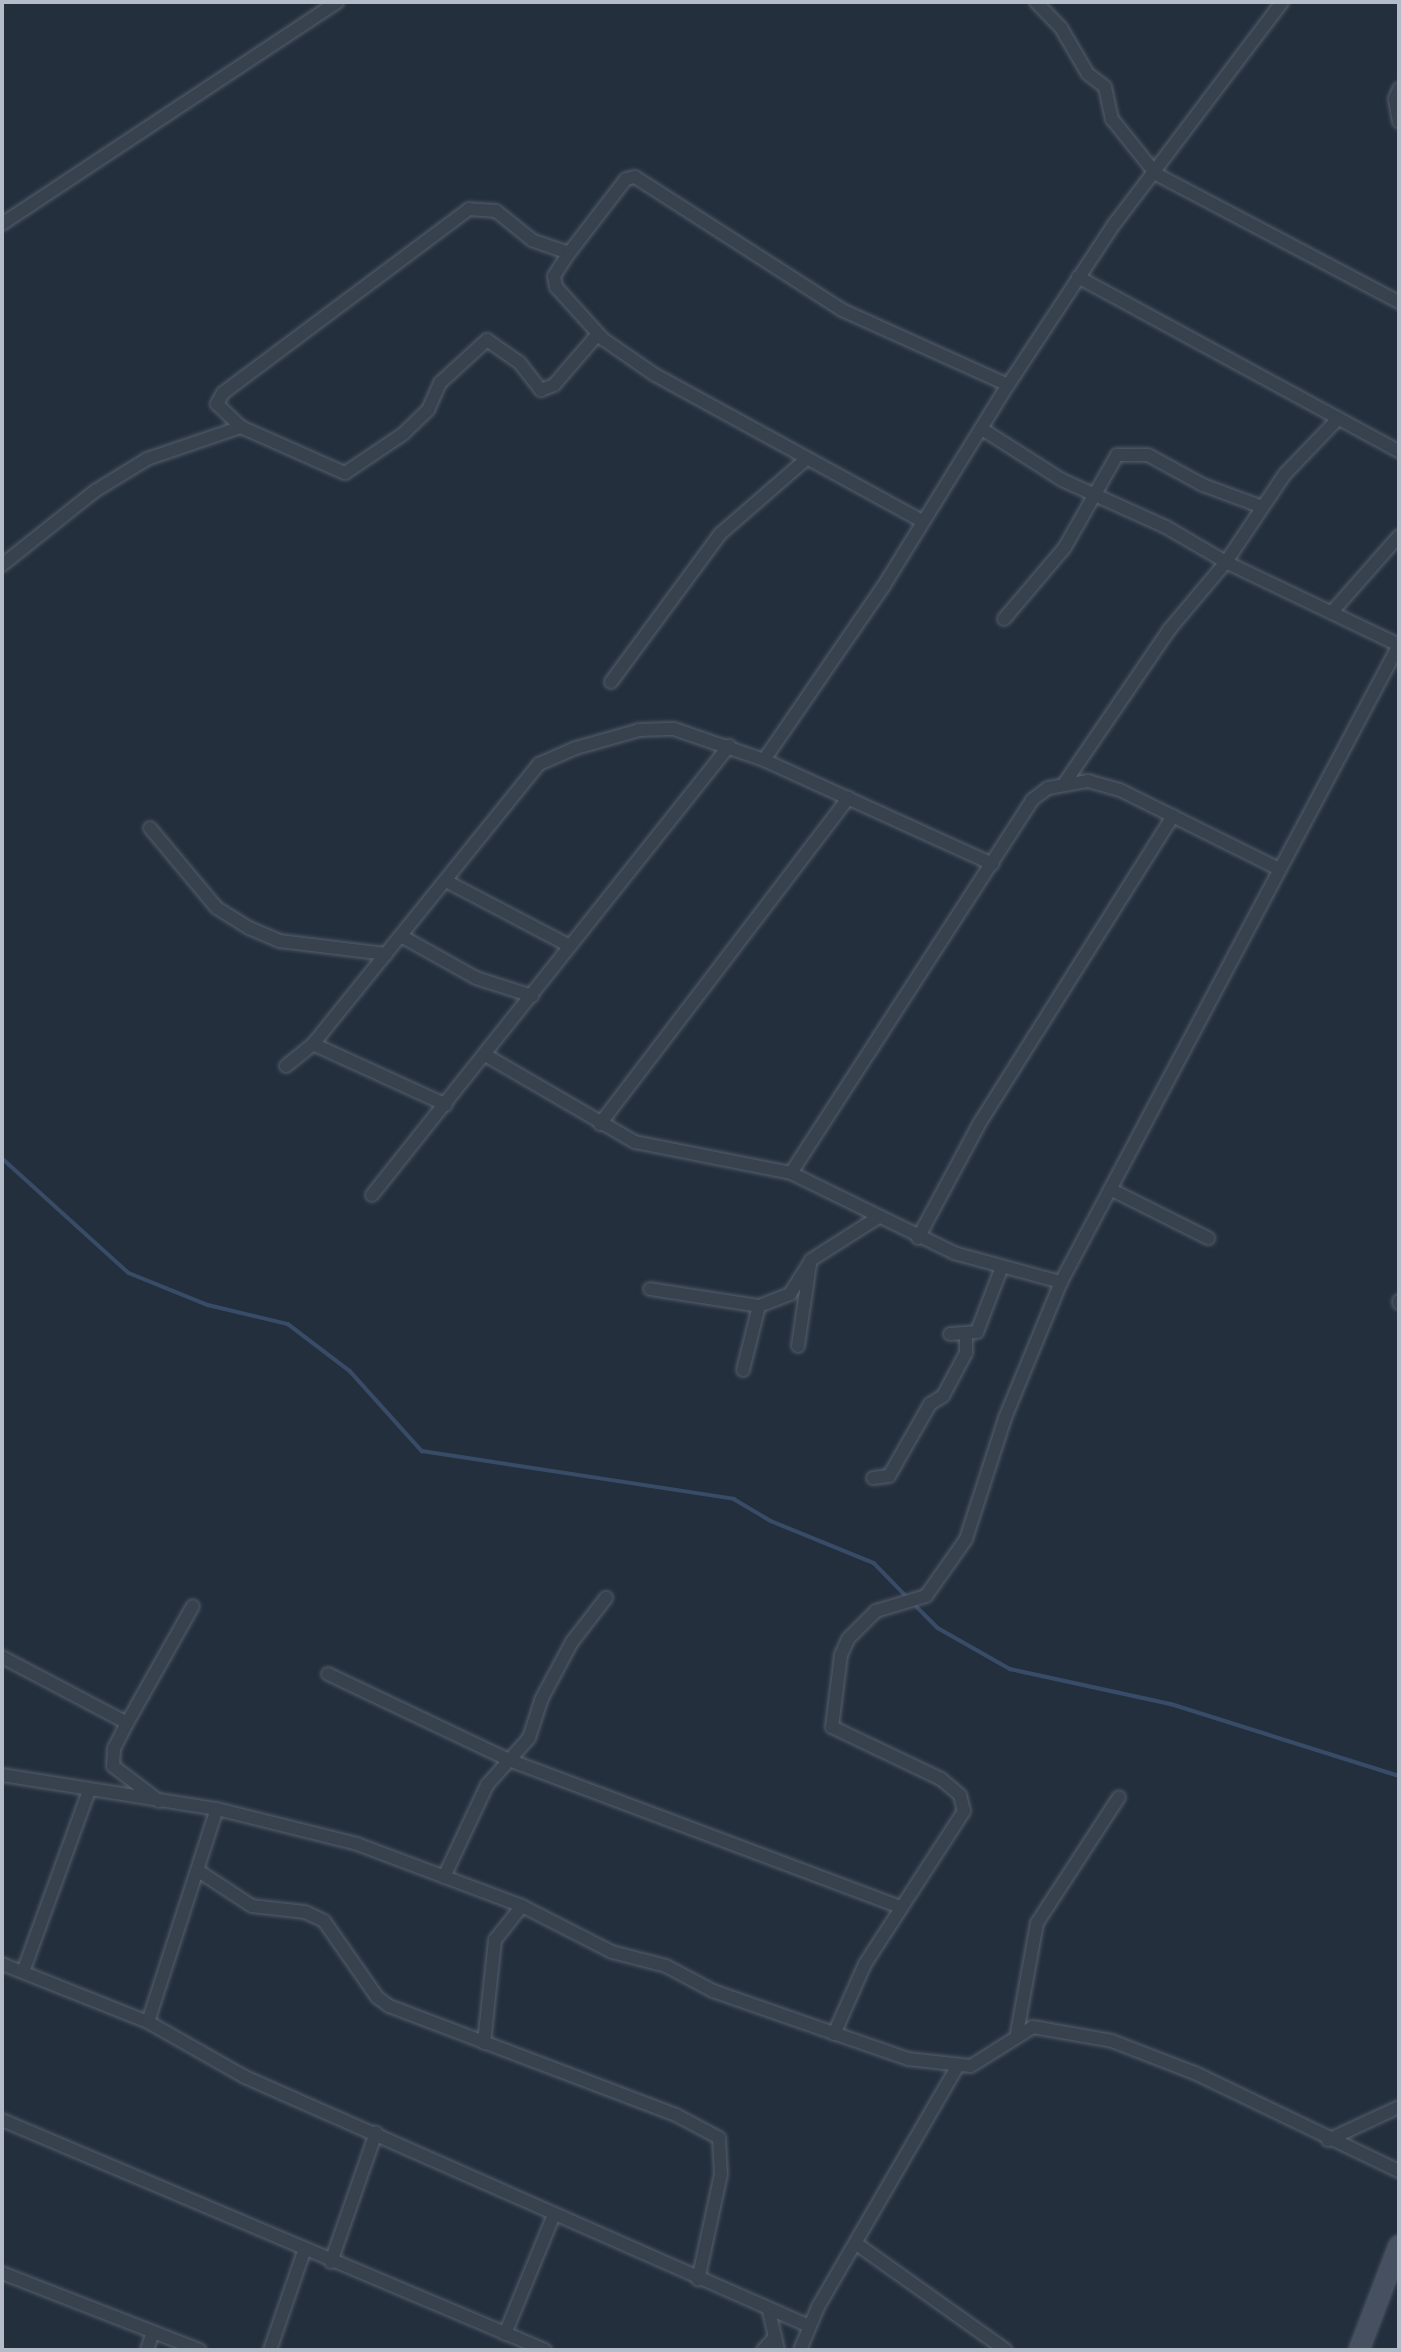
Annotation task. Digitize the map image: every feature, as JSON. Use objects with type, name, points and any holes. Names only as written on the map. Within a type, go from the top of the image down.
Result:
[{"type":"street","points":[[2,224],[337,2]]},
{"type":"street","points":[[1036,2],[1057,22],[1088,74],[1104,87],[1112,119],[1156,174],[1399,302]]},
{"type":"street","points":[[764,760],[1079,278],[1282,2]]},
{"type":"street","points":[[1399,89],[1395,99],[1399,122]]},
{"type":"street","points":[[922,521],[805,460],[656,375],[597,335],[556,287],[554,276],[626,179],[635,177],[842,310],[1008,385]]},
{"type":"street","points":[[569,253],[532,240],[496,211],[468,209],[223,393],[217,404],[241,427],[345,473],[403,434],[428,410],[440,383],[487,340],[519,362],[541,390],[554,384],[597,335]]},
{"type":"street","points":[[1079,278],[1337,420],[1399,451]]},
{"type":"street","points":[[791,1173],[1032,800],[1066,781],[1169,630],[1226,562],[1262,507],[1305,450],[1337,420]]},
{"type":"street","points":[[2,565],[95,491],[147,459],[241,427]]},
{"type":"street","points":[[834,2034],[865,1964],[964,1811],[960,1795],[941,1779],[832,1727],[841,1655],[848,1639],[876,1611],[926,1596],[966,1539],[1005,1418],[1061,1282],[1277,868],[1318,803],[1399,645],[1226,562],[1094,491],[1062,480],[982,429]]},
{"type":"street","points":[[1004,619],[1065,547],[1108,465],[1128,452],[1148,455],[1203,485],[1262,507]]},
{"type":"street","points":[[611,682],[720,534],[805,460]]},
{"type":"street","points":[[1332,612],[1399,536]]},
{"type":"street","points":[[286,1066],[313,1044],[540,764],[639,730],[674,729],[764,760],[992,864]]},
{"type":"street","points":[[372,1195],[486,1056],[729,747]]},
{"type":"street","points":[[1066,781],[1119,790],[1277,868]]},
{"type":"street","points":[[600,1124],[848,798]]},
{"type":"street","points":[[918,1238],[1051,1005],[1173,816]]},
{"type":"street","points":[[150,828],[217,908],[249,928],[279,941],[386,954]]},
{"type":"street","points":[[446,881],[570,946]]},
{"type":"street","points":[[401,936],[475,978],[532,996]]},
{"type":"street","points":[[313,1044],[446,1105]]},
{"type":"street","points":[[486,1056],[600,1124],[654,1149],[762,1164],[791,1173],[918,1238],[1001,1269],[1061,1282]]},
{"type":"street","points":[[1110,1189],[1208,1238]]},
{"type":"street","points":[[650,1289],[759,1306],[790,1294],[811,1260],[877,1218]]},
{"type":"street","points":[[798,1346],[811,1260]]},
{"type":"street","points":[[873,1478],[889,1476],[930,1404],[943,1396],[966,1353],[967,1336],[985,1320],[1001,1269]]},
{"type":"street","points":[[743,1370],[759,1306]]},
{"type":"street","points":[[950,1335],[967,1336]]},
{"type":"street","points":[[444,1877],[487,1785],[529,1738],[541,1700],[572,1642],[606,1598]]},
{"type":"street","points":[[162,1803],[113,1766],[114,1748],[193,1606]]},
{"type":"street","points":[[2,1657],[127,1723]]},
{"type":"street","points":[[328,1674],[509,1760],[900,1907]]},
{"type":"street","points":[[2,1775],[162,1803],[216,1809],[356,1844],[522,1906],[612,1952],[666,1966],[713,1991],[908,2059],[957,2067],[985,2062],[1017,2033],[1033,2027],[1060,2028],[1112,2042],[1195,2073],[1328,2140],[1399,2171]]},
{"type":"street","points":[[23,1972],[89,1791]]},
{"type":"street","points":[[1017,2033],[1037,1923],[1119,1797]]},
{"type":"street","points":[[148,2022],[200,1871],[216,1809]]},
{"type":"street","points":[[200,1871],[252,1906],[305,1912],[324,1921],[377,1997],[484,2043],[676,2115],[719,2138],[721,2174],[698,2280]]},
{"type":"street","points":[[484,2043],[495,1940],[522,1906]]},
{"type":"street","points":[[2,1964],[148,2022],[245,2077],[376,2133],[553,2217],[809,2326]]},
{"type":"street","points":[[800,2350],[809,2326],[858,2245],[957,2067]]},
{"type":"street","points":[[1328,2140],[1399,2107]]},
{"type":"street","points":[[2,2120],[304,2251],[545,2350]]},
{"type":"street","points":[[331,2262],[376,2133]]},
{"type":"street","points":[[505,2334],[553,2217]]},
{"type":"street","points":[[858,2245],[1006,2350]]},
{"type":"street","points":[[1359,2350],[1399,2245]]},
{"type":"street","points":[[270,2350],[304,2251]]},
{"type":"street","points":[[2,2273],[199,2350]]},
{"type":"street","points":[[763,2350],[777,2344],[769,2311]]},
{"type":"street","points":[[147,2350],[153,2332]]},
{"type":"waterway","points":[[2,1158],[129,1273],[208,1305],[288,1324],[350,1371],[422,1451],[734,1499],[771,1521],[874,1563],[908,1598]]},
{"type":"waterway","points":[[913,1603],[938,1628],[1010,1669],[1171,1704],[1399,1776]]}]
